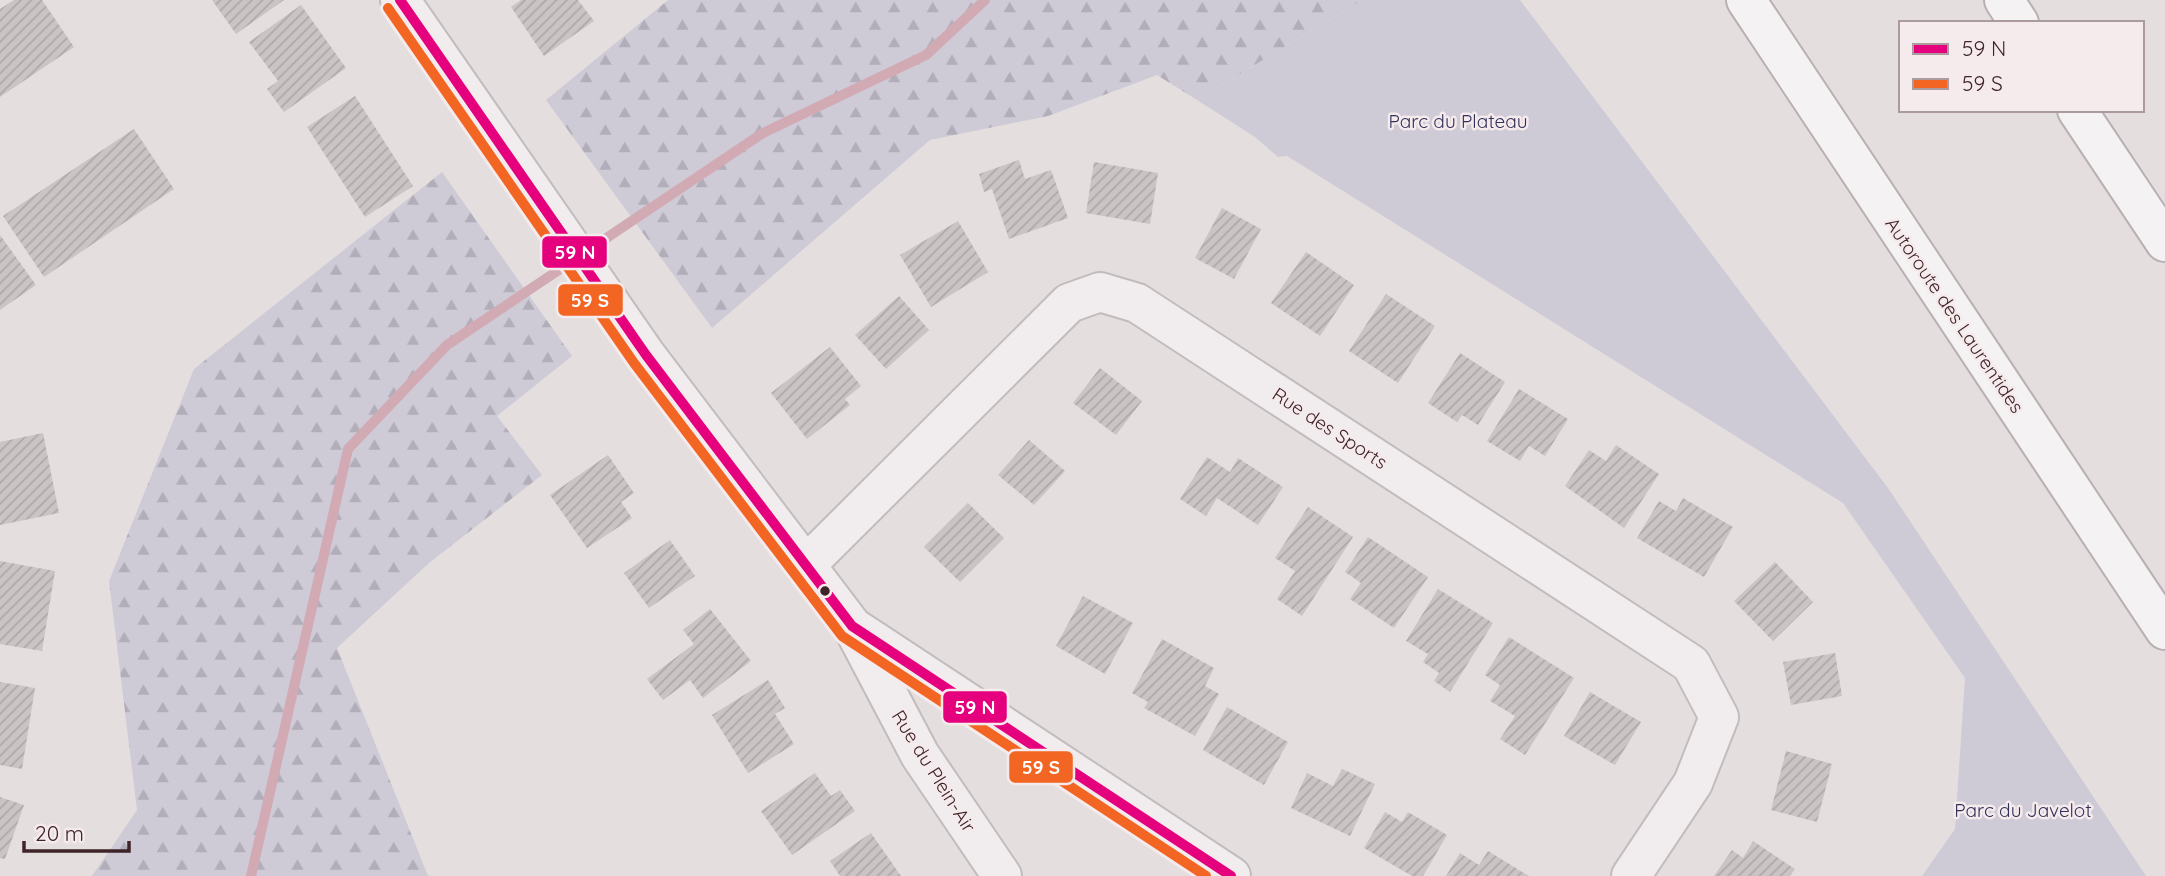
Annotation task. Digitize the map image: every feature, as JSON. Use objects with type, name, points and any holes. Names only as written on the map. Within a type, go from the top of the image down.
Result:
[{"type":"highway","name":"Autoroute des Laurentides","points":[[1746,0],[2165,629]]},
{"type":"highway","points":[[2004,0],[2018,21]]},
{"type":"highway","points":[[2078,112],[2165,242]]},
{"type":"street","name":"Rue du Plein-Air","points":[[400,0],[629,331],[852,626],[920,755],[1002,876]]},
{"type":"street","name":"Rue des Sports","points":[[805,566],[1069,303],[1100,292],[1137,303],[1690,664],[1719,718],[1693,783],[1631,876]]},
{"type":"street","name":"Rue du Plein-Air","points":[[852,626],[1231,876]]},
{"type":"green space","points":[[668,0],[1362,0],[1197,100],[1157,75],[1048,116],[930,140],[712,328],[546,100]]},
{"type":"green space","name":"Parc du Plateau","points":[[1362,0],[1520,0],[1888,488],[2146,876],[1922,876],[1955,829],[1965,678],[1843,503],[1287,156],[1278,157],[1255,137],[1197,100]]},
{"type":"green space","points":[[442,172],[572,356],[497,416],[542,475],[429,563],[337,648],[428,876],[92,876],[137,810],[109,581],[194,369]]},
{"type":"building","points":[[14,0],[42,0],[74,47],[0,97],[0,9]]},
{"type":"building","points":[[212,0],[284,0],[236,34]]},
{"type":"building","points":[[521,0],[578,0],[594,21],[544,56],[511,7]]},
{"type":"building","points":[[301,5],[346,68],[284,112],[267,89],[278,81],[249,42]]},
{"type":"building","points":[[355,96],[413,186],[365,217],[307,127]]},
{"type":"building","points":[[134,129],[174,189],[44,277],[3,216]]},
{"type":"building","points":[[1019,160],[1025,179],[1051,170],[1068,218],[1009,239],[992,189],[984,192],[979,174]]},
{"type":"building","points":[[1094,162],[1158,173],[1150,224],[1086,213]]},
{"type":"building","points":[[1222,208],[1261,229],[1234,279],[1195,258]]},
{"type":"building","points":[[958,221],[988,272],[931,307],[900,255]]},
{"type":"building","points":[[0,235],[36,285],[0,310]]},
{"type":"building","points":[[1306,252],[1354,285],[1320,336],[1271,303]]},
{"type":"building","points":[[1386,294],[1435,326],[1398,383],[1349,351]]},
{"type":"building","points":[[899,296],[929,330],[886,369],[855,335]]},
{"type":"building","points":[[830,347],[861,386],[845,399],[850,405],[807,439],[771,393]]},
{"type":"building","points":[[1460,353],[1505,382],[1478,425],[1462,415],[1457,422],[1428,403]]},
{"type":"building","points":[[1100,368],[1142,401],[1116,435],[1073,403]]},
{"type":"building","points":[[1519,389],[1568,419],[1545,456],[1529,446],[1520,461],[1487,441]]},
{"type":"building","points":[[43,433],[59,513],[0,525],[0,442]]},
{"type":"building","points":[[1029,440],[1065,471],[1034,505],[998,475]]},
{"type":"building","points":[[1616,445],[1659,474],[1624,528],[1565,486],[1589,450],[1606,461]]},
{"type":"building","points":[[608,455],[634,493],[621,502],[632,518],[587,548],[550,495]]},
{"type":"building","points":[[1207,457],[1230,472],[1238,458],[1283,487],[1258,525],[1217,498],[1206,516],[1180,499]]},
{"type":"building","points":[[1683,498],[1733,527],[1704,577],[1637,538],[1659,501],[1676,511]]},
{"type":"building","points":[[968,503],[1004,538],[960,582],[924,547]]},
{"type":"building","points":[[1308,507],[1353,537],[1302,616],[1277,599],[1295,571],[1275,558]]},
{"type":"building","points":[[1368,537],[1428,577],[1394,628],[1350,599],[1361,583],[1345,572]]},
{"type":"building","points":[[670,540],[695,576],[649,608],[624,573]]},
{"type":"building","points":[[0,561],[55,571],[42,651],[0,644]]},
{"type":"building","points":[[1775,562],[1813,602],[1773,641],[1734,601]]},
{"type":"building","points":[[1438,589],[1493,623],[1450,692],[1434,681],[1439,673],[1423,662],[1428,654],[1406,641]]},
{"type":"building","points":[[1083,596],[1133,623],[1105,674],[1056,646]]},
{"type":"building","points":[[710,609],[751,661],[703,698],[690,680],[663,700],[647,679],[694,644],[683,630]]},
{"type":"building","points":[[1509,637],[1574,678],[1525,755],[1500,739],[1515,716],[1490,701],[1500,685],[1485,675]]},
{"type":"building","points":[[1162,639],[1214,668],[1205,686],[1219,694],[1195,736],[1144,708],[1148,702],[1132,693]]},
{"type":"building","points":[[1835,653],[1842,696],[1791,705],[1783,662]]},
{"type":"building","points":[[768,680],[785,708],[775,714],[794,744],[748,773],[712,715]]},
{"type":"building","points":[[0,682],[35,688],[22,769],[0,765]]},
{"type":"building","points":[[1590,692],[1641,722],[1615,765],[1564,736]]},
{"type":"building","points":[[1227,707],[1288,742],[1264,785],[1203,750]]},
{"type":"building","points":[[1786,751],[1832,764],[1817,822],[1771,810]]},
{"type":"building","points":[[1342,769],[1375,784],[1350,836],[1291,808],[1307,773],[1333,786]]},
{"type":"building","points":[[815,773],[831,796],[840,790],[855,811],[792,855],[761,811]]},
{"type":"building","points":[[0,797],[24,805],[5,859],[0,858]]},
{"type":"building","points":[[1385,812],[1402,822],[1408,812],[1447,835],[1423,876],[1412,876],[1364,848]]},
{"type":"building","points":[[871,833],[901,876],[840,876],[830,861]]},
{"type":"building","points":[[1753,841],[1795,869],[1790,876],[1714,876],[1732,850],[1743,858]]},
{"type":"building","points":[[1488,851],[1529,876],[1446,876],[1460,853],[1479,865]]},
{"type":"waterway","points":[[251,876],[348,449],[447,345],[763,133],[926,55],[985,0]]},
{"type":"transit line","points":[[400,0],[646,355],[852,626],[1231,876]]},
{"type":"transit line","points":[[388,8],[634,363],[842,636],[1206,876]]},
{"type":"park label","name":"Parc du Javelot","points":[[2023,810]]}]
